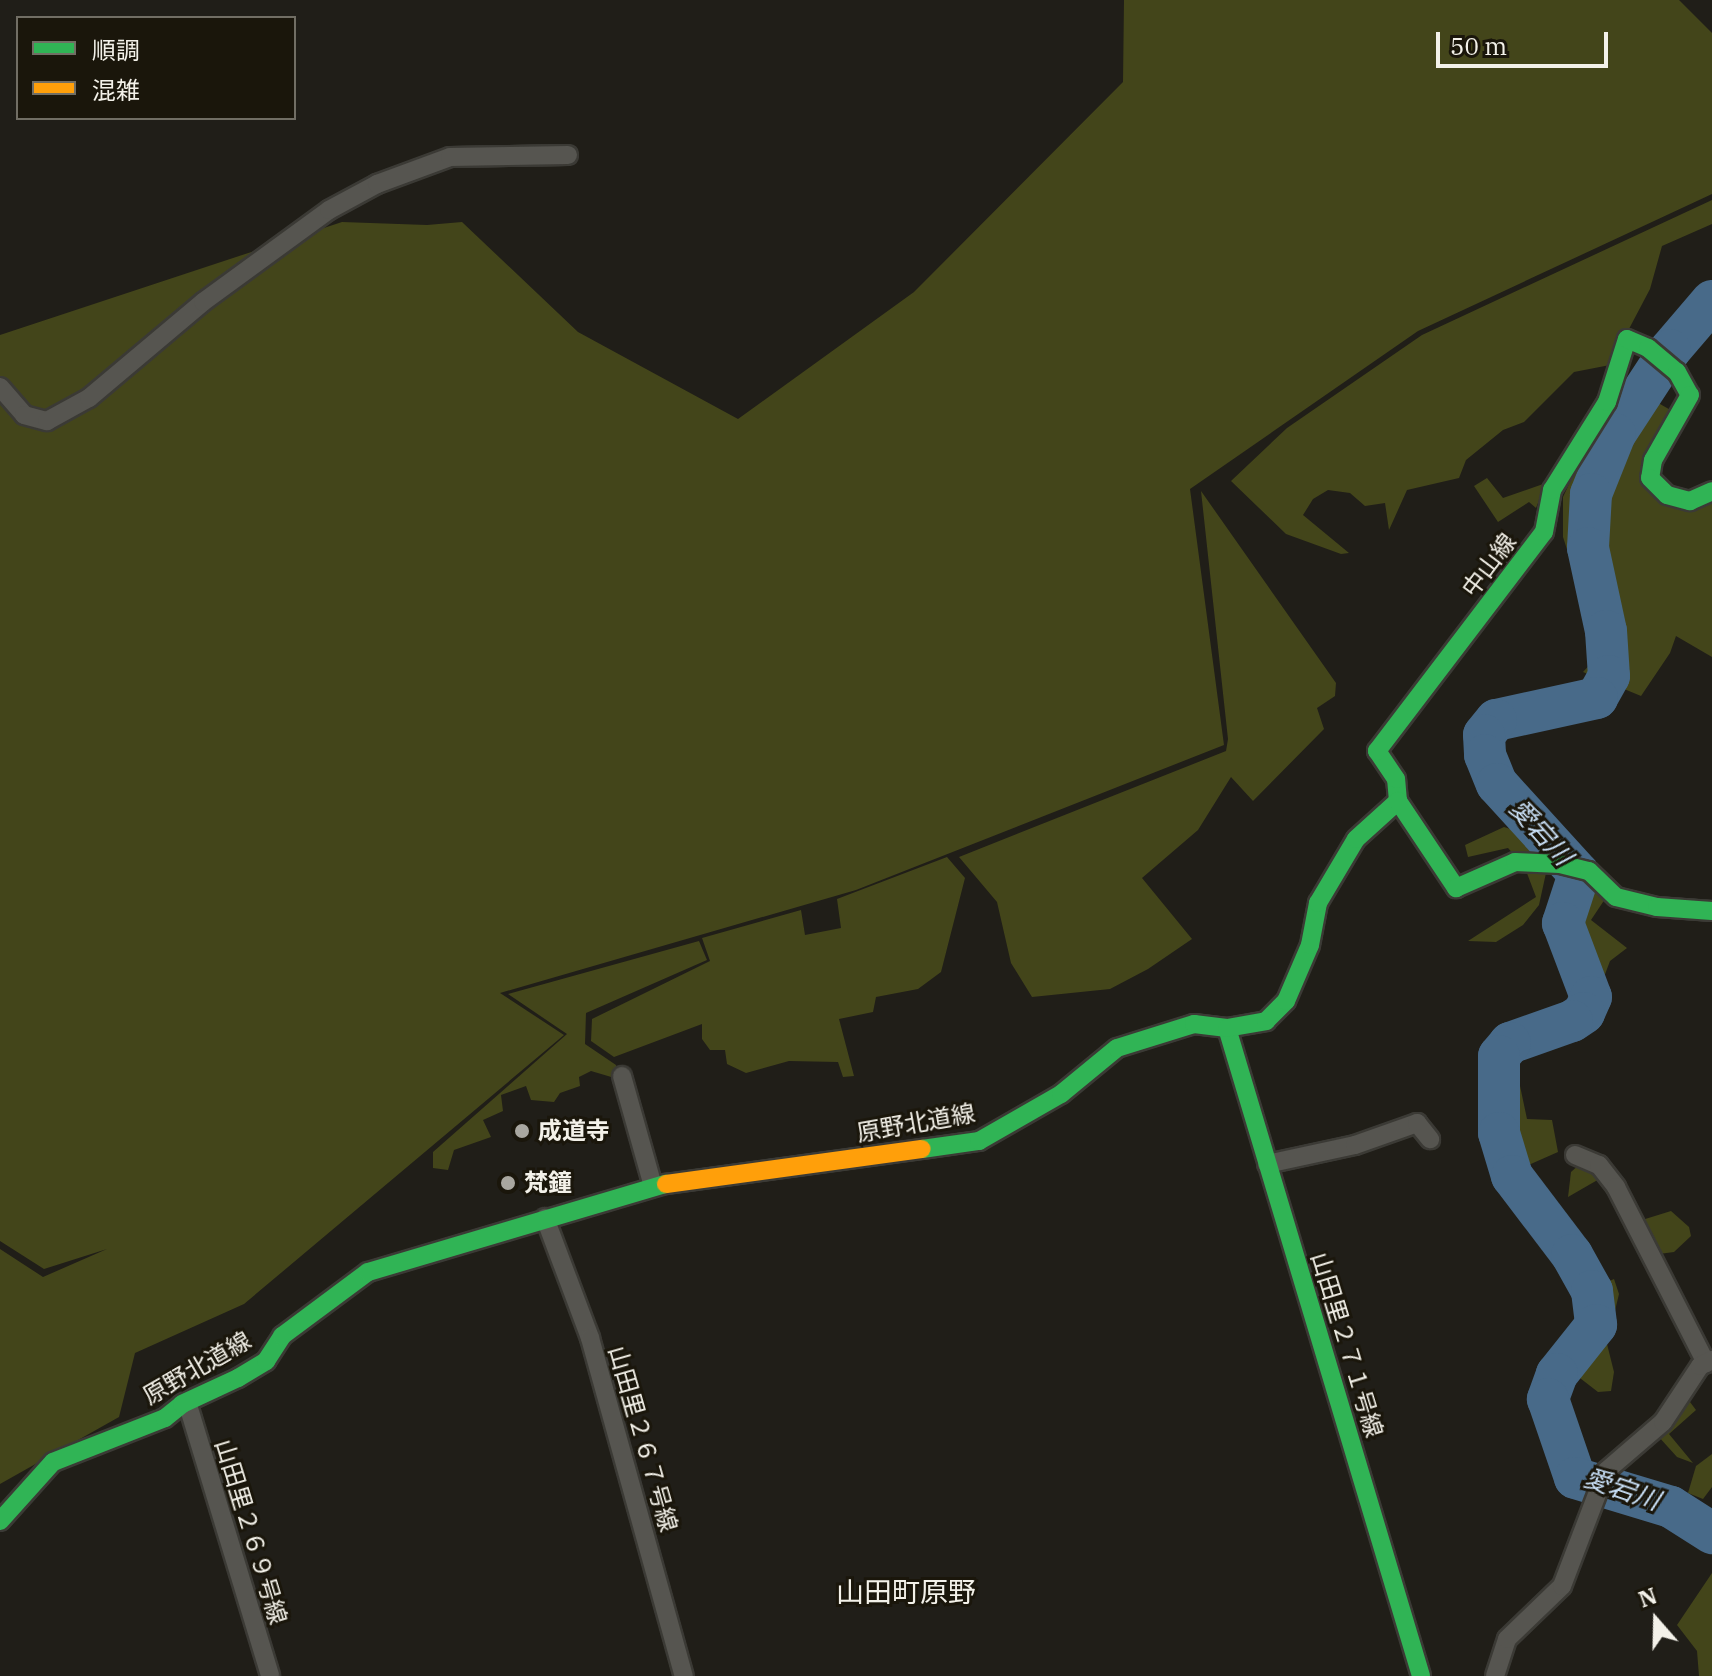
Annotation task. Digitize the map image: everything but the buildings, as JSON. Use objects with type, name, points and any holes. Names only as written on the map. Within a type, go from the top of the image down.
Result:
[{"type":"street","points":[[0,387],[24,415],[47,421],[89,398],[203,302],[329,210],[377,184],[450,157],[568,155]]},
{"type":"street","name":"中山線","points":[[1398,801],[1396,779],[1377,751],[1544,532],[1552,490],[1607,402],[1627,339],[1648,348],[1677,372],[1690,395],[1653,460],[1650,478],[1667,495],[1690,501],[1712,491]]},
{"type":"street","points":[[1398,801],[1456,888],[1515,862],[1560,864],[1589,871],[1616,897],[1657,907],[1712,911]]},
{"type":"street","name":"原野北道線","points":[[0,1521],[53,1462],[165,1418],[187,1402],[266,1361],[282,1336],[368,1272],[653,1186],[979,1141],[1061,1094],[1117,1048],[1194,1024],[1227,1028],[1266,1021],[1286,1001],[1310,945],[1318,903],[1356,839],[1398,801]]},
{"type":"street","name":"山田里２７１号線","points":[[1227,1028],[1421,1676]]},
{"type":"street","points":[[622,1076],[653,1186]]},
{"type":"street","points":[[1267,1164],[1355,1145],[1417,1123],[1430,1139]]},
{"type":"street","points":[[1495,1676],[1507,1639],[1562,1586],[1606,1471],[1663,1422],[1700,1366],[1709,1362],[1616,1187],[1599,1165],[1575,1155]]},
{"type":"street","name":"山田里２６７号線","points":[[545,1218],[590,1338],[684,1676]]},
{"type":"street","name":"山田里２６９号線","points":[[187,1402],[270,1676]]},
{"type":"green space","points":[[1124,0],[1679,0],[1712,33],[1712,194],[1418,331],[1190,489],[1224,745],[856,890],[500,993],[564,1035],[244,1304],[135,1353],[119,1417],[0,1484],[0,1249],[43,1277],[107,1249],[44,1269],[0,1241],[0,335],[342,222],[427,225],[462,222],[578,332],[738,419],[914,292],[1123,82]]},
{"type":"green space","points":[[1712,200],[1712,224],[1662,246],[1650,289],[1610,365],[1574,372],[1524,422],[1503,430],[1466,460],[1459,478],[1407,490],[1389,530],[1385,503],[1365,506],[1350,493],[1328,490],[1313,499],[1303,515],[1349,553],[1341,554],[1286,534],[1231,481],[1287,428],[1422,335]]},
{"type":"green space","points":[[1618,380],[1674,412],[1644,478],[1712,498],[1712,657],[1676,636],[1670,653],[1641,696],[1583,672],[1595,659],[1582,596],[1563,537],[1563,497]]},
{"type":"green space","points":[[1487,478],[1503,498],[1546,483],[1536,508],[1529,502],[1498,522],[1474,486]]},
{"type":"green space","points":[[1201,491],[1336,683],[1335,696],[1317,708],[1324,729],[1253,801],[1231,777],[1198,830],[1142,878],[1192,939],[1148,969],[1110,989],[1032,997],[1011,963],[997,902],[959,857],[1226,751],[1228,739]]},
{"type":"green space","points":[[1502,765],[1578,858],[1515,856],[1508,848],[1468,857],[1465,845],[1504,827],[1520,832],[1485,787],[1484,771]]},
{"type":"green space","points":[[947,857],[965,878],[941,972],[918,989],[876,997],[873,1012],[839,1019],[854,1076],[843,1077],[838,1062],[789,1061],[746,1073],[727,1064],[725,1050],[710,1050],[702,1039],[702,1024],[614,1057],[591,1041],[592,1019],[710,961],[702,938],[801,910],[805,935],[841,928],[837,899]]},
{"type":"green space","points":[[1525,868],[1546,873],[1539,905],[1523,925],[1496,942],[1468,941],[1536,897]]},
{"type":"green space","points":[[1572,877],[1607,896],[1591,920],[1627,948],[1610,961],[1598,993],[1583,990],[1556,927],[1561,897]]},
{"type":"green space","points":[[699,941],[707,960],[586,1013],[585,1044],[616,1065],[618,1079],[591,1071],[579,1077],[580,1086],[560,1093],[554,1102],[531,1100],[526,1086],[501,1095],[503,1111],[483,1120],[491,1137],[454,1150],[448,1170],[433,1168],[433,1152],[567,1034],[508,994]]},
{"type":"green space","points":[[1516,1067],[1527,1119],[1552,1120],[1558,1152],[1522,1168],[1528,1182],[1521,1181],[1513,1173],[1511,1161],[1521,1154],[1515,1136],[1502,1135],[1502,1097],[1491,1095],[1492,1081]]},
{"type":"green space","points":[[1581,1163],[1601,1178],[1568,1197],[1571,1172]]},
{"type":"green space","points":[[1671,1211],[1689,1227],[1691,1236],[1674,1252],[1659,1254],[1642,1220]]},
{"type":"green space","points":[[1614,1279],[1619,1294],[1607,1344],[1614,1372],[1611,1391],[1598,1392],[1576,1375],[1578,1357],[1601,1328],[1598,1286]]},
{"type":"green space","points":[[1690,1402],[1696,1410],[1669,1434],[1693,1463],[1677,1457],[1658,1436],[1684,1403]]},
{"type":"green space","points":[[1712,1454],[1712,1487],[1703,1499],[1688,1493],[1696,1466]]},
{"type":"green space","points":[[1671,1502],[1712,1513],[1712,1528],[1708,1525]]},
{"type":"green space","points":[[1712,1573],[1712,1676],[1699,1676],[1697,1651],[1677,1625]]},
{"type":"waterway","name":"愛宕川","points":[[1712,301],[1670,350],[1615,434],[1591,494],[1588,548],[1606,631],[1609,676],[1597,698],[1496,720],[1484,735],[1485,755],[1497,784],[1579,874],[1563,923],[1591,997],[1584,1013],[1572,1021],[1510,1043],[1499,1056],[1499,1133],[1512,1176],[1572,1255],[1592,1291],[1596,1325],[1557,1374],[1548,1399],[1575,1478],[1671,1507],[1712,1533]]},
{"type":"traffic: fast","points":[[1398,801],[1396,779],[1377,751],[1544,532],[1552,490],[1607,402],[1627,339],[1648,348],[1677,372],[1690,395],[1653,460],[1650,478],[1667,495],[1690,501],[1712,491]]},
{"type":"traffic: fast","points":[[922,1149],[979,1141],[1061,1094],[1117,1048],[1194,1024],[1227,1028],[1266,1021],[1286,1001],[1310,945],[1318,903],[1356,839],[1398,801],[1456,888],[1515,862],[1560,864],[1589,871],[1616,897],[1657,907],[1712,911]]},
{"type":"traffic: fast","points":[[1227,1028],[1421,1676]]},
{"type":"traffic: fast","points":[[0,1521],[53,1462],[165,1418],[182,1404],[238,1378],[266,1361],[282,1336],[368,1272],[666,1184]]},
{"type":"traffic: slow","points":[[666,1184],[922,1149]]},
{"type":"place","name":"成道寺","points":[[522,1131]]},
{"type":"place","name":"梵鐘","points":[[508,1183]]},
{"type":"district","name":"山田町原野","points":[[906,1592]]}]
